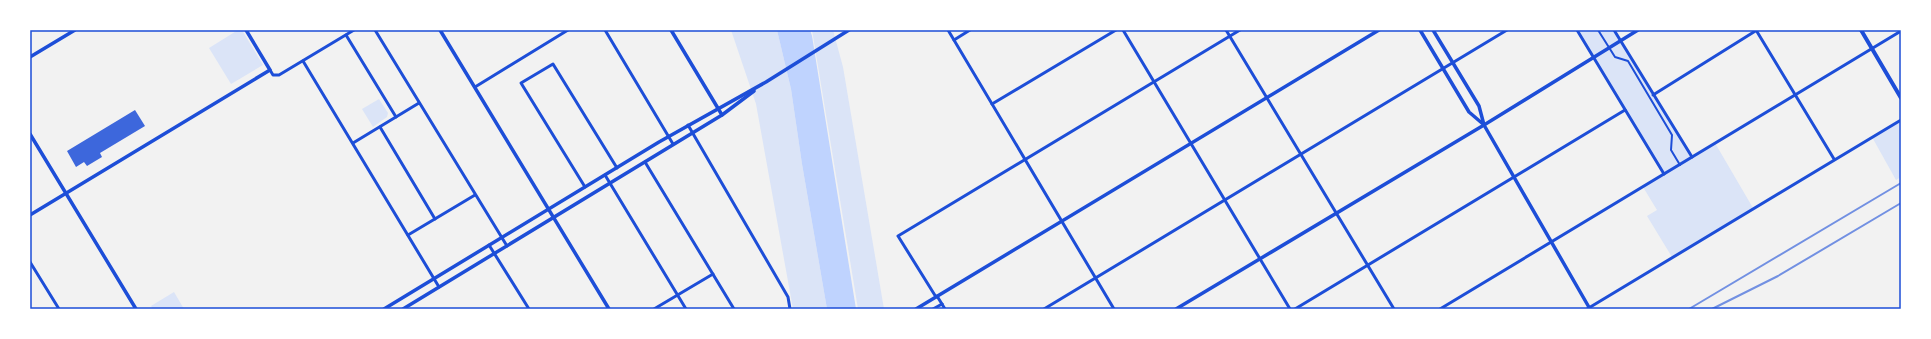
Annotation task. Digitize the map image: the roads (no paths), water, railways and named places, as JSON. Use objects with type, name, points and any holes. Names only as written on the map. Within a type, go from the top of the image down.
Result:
[{"type":"main road","points":[[1861,30],[1901,98]]},
{"type":"street","points":[[30,57],[75,30]]},
{"type":"street","points":[[246,30],[273,75],[279,75],[354,30]]},
{"type":"street","points":[[375,30],[507,246]]},
{"type":"street","points":[[440,30],[609,309]]},
{"type":"street","points":[[475,87],[568,30]]},
{"type":"street","points":[[605,30],[673,144]]},
{"type":"street","points":[[671,30],[722,115]]},
{"type":"street","points":[[384,309],[688,125],[766,82],[849,30]]},
{"type":"street","points":[[833,40],[853,30]]},
{"type":"street","points":[[948,30],[1114,309]]},
{"type":"street","points":[[954,40],[970,30]]},
{"type":"street","points":[[992,104],[1116,30]]},
{"type":"street","points":[[1123,30],[1261,258],[1290,309]]},
{"type":"street","points":[[1226,30],[1394,309]]},
{"type":"street","points":[[945,309],[898,236],[1155,83],[1240,30]]},
{"type":"street","points":[[916,309],[1379,30]]},
{"type":"street","points":[[1420,30],[1469,112],[1484,125]]},
{"type":"street","points":[[1433,30],[1478,106],[1484,125],[1553,242],[1589,308],[1901,120]]},
{"type":"street","points":[[1044,309],[1507,30]]},
{"type":"street","points":[[1577,30],[1664,174]]},
{"type":"street","points":[[1598,30],[1615,57],[1628,61],[1672,136],[1671,150],[1680,164]]},
{"type":"street","points":[[1614,30],[1692,157]]},
{"type":"street","points":[[1176,309],[1484,125],[1638,30]]},
{"type":"street","points":[[1653,95],[1756,30],[1834,159]]},
{"type":"street","points":[[1440,309],[1901,31]]},
{"type":"street","points":[[346,35],[396,117]]},
{"type":"street","points":[[303,61],[440,287]]},
{"type":"street","points":[[586,187],[521,83],[540,71],[552,64],[617,168]]},
{"type":"street","points":[[30,215],[270,70]]},
{"type":"street","points":[[403,309],[722,115],[766,82]]},
{"type":"street","points":[[353,143],[419,103]]},
{"type":"street","points":[[1295,309],[1625,110]]},
{"type":"street","points":[[688,125],[788,297],[790,309]]},
{"type":"street","points":[[380,127],[435,219]]},
{"type":"street","points":[[30,134],[135,308],[130,309]]},
{"type":"street","points":[[645,162],[734,309]]},
{"type":"street","points":[[605,175],[686,309]]},
{"type":"street","points":[[408,235],[475,195]]},
{"type":"street","points":[[489,245],[530,309]]},
{"type":"street","points":[[30,262],[59,309]]},
{"type":"street","points":[[654,309],[712,274]]},
{"type":"street","points":[[933,309],[942,304]]},
{"type":"water","points":[[777,30],[810,30],[812,36],[856,309],[827,309],[802,164],[791,89]]},
{"type":"railway","points":[[1689,309],[1901,183]]},
{"type":"railway","points":[[1712,309],[1778,276],[1901,203]]}]
